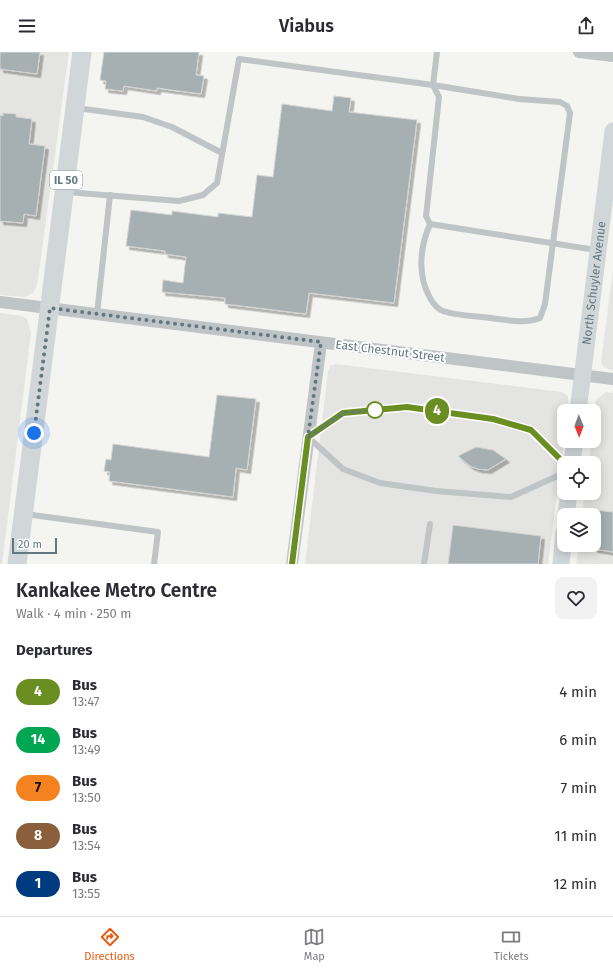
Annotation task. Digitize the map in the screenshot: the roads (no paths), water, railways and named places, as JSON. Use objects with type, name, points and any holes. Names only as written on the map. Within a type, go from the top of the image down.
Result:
[{"type":"main road","name":"IL 50","points":[[17,564],[82,52]]},
{"type":"street","points":[[579,52],[613,56]]},
{"type":"street","name":"North Schuyler Avenue","points":[[579,404],[613,131]]},
{"type":"street","name":"East Chestnut Street","points":[[0,302],[613,379]]},
{"type":"street","points":[[292,564],[321,342]]},
{"type":"street","points":[[560,564],[562,552]]},
{"type":"lane","points":[[64,192],[179,201],[203,195],[217,183],[240,52]]},
{"type":"lane","points":[[239,59],[433,85],[519,99],[560,102],[567,106],[570,113],[545,304],[540,318],[524,322],[442,311],[436,307],[424,287],[421,271],[422,254],[425,237],[430,224],[426,216],[439,97],[433,85],[437,52]]},
{"type":"lane","points":[[75,107],[143,117],[172,127],[222,153]]},
{"type":"lane","points":[[97,314],[110,195]]},
{"type":"lane","points":[[430,224],[598,250]]},
{"type":"lane","points":[[557,456],[531,430],[493,419],[407,407],[343,413],[308,437],[343,469],[380,483],[436,491],[511,497],[557,476]]},
{"type":"lane","points":[[24,514],[158,532],[154,564]]},
{"type":"lane","points":[[424,564],[430,524]]}]
